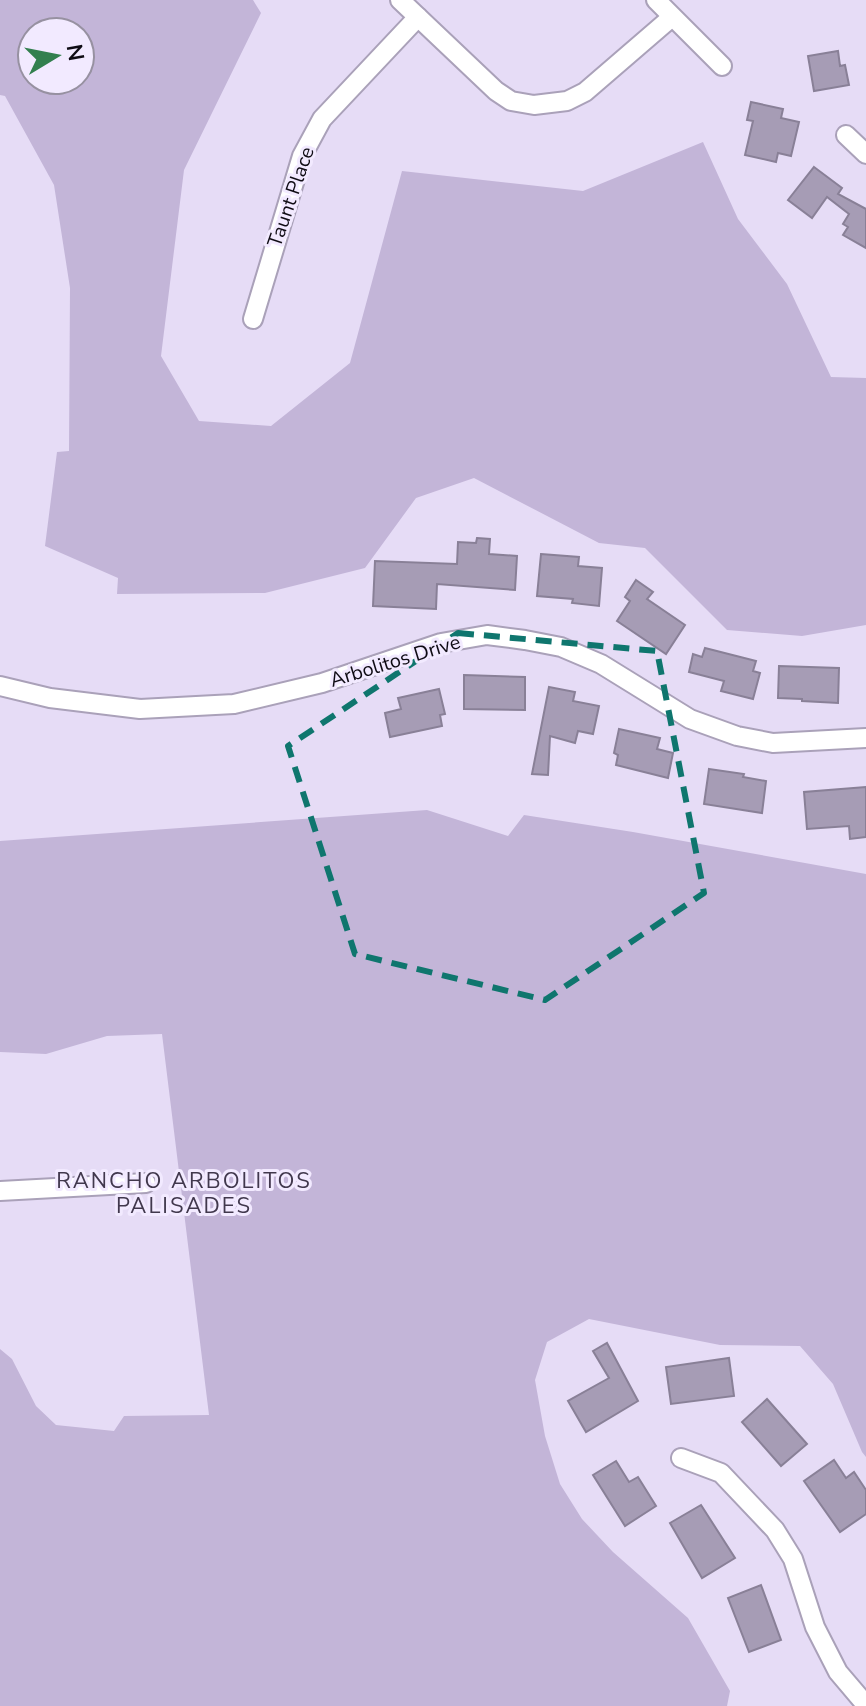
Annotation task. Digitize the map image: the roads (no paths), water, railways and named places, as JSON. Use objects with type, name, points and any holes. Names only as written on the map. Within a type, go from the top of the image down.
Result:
[{"type":"street","points":[[400,0],[496,91],[511,101],[534,105],[567,101],[585,92],[672,17]]},
{"type":"street","points":[[656,0],[722,66]]},
{"type":"street","name":"Taunt Place","points":[[253,319],[302,156],[322,119],[418,17]]},
{"type":"street","points":[[846,135],[866,154]]},
{"type":"street","name":"Arbolitos Drive","points":[[0,686],[50,698],[140,709],[234,704],[322,683],[441,643],[487,635],[561,647],[601,664],[690,719],[737,736],[773,743],[866,738]]},
{"type":"street","points":[[0,1191],[146,1183]]},
{"type":"street","points":[[681,1458],[721,1473],[775,1530],[793,1559],[815,1627],[838,1672],[866,1705]]},
{"type":"district","name":"RANCHO ARBOLITOS PALISADES","points":[[184,1194]]}]
